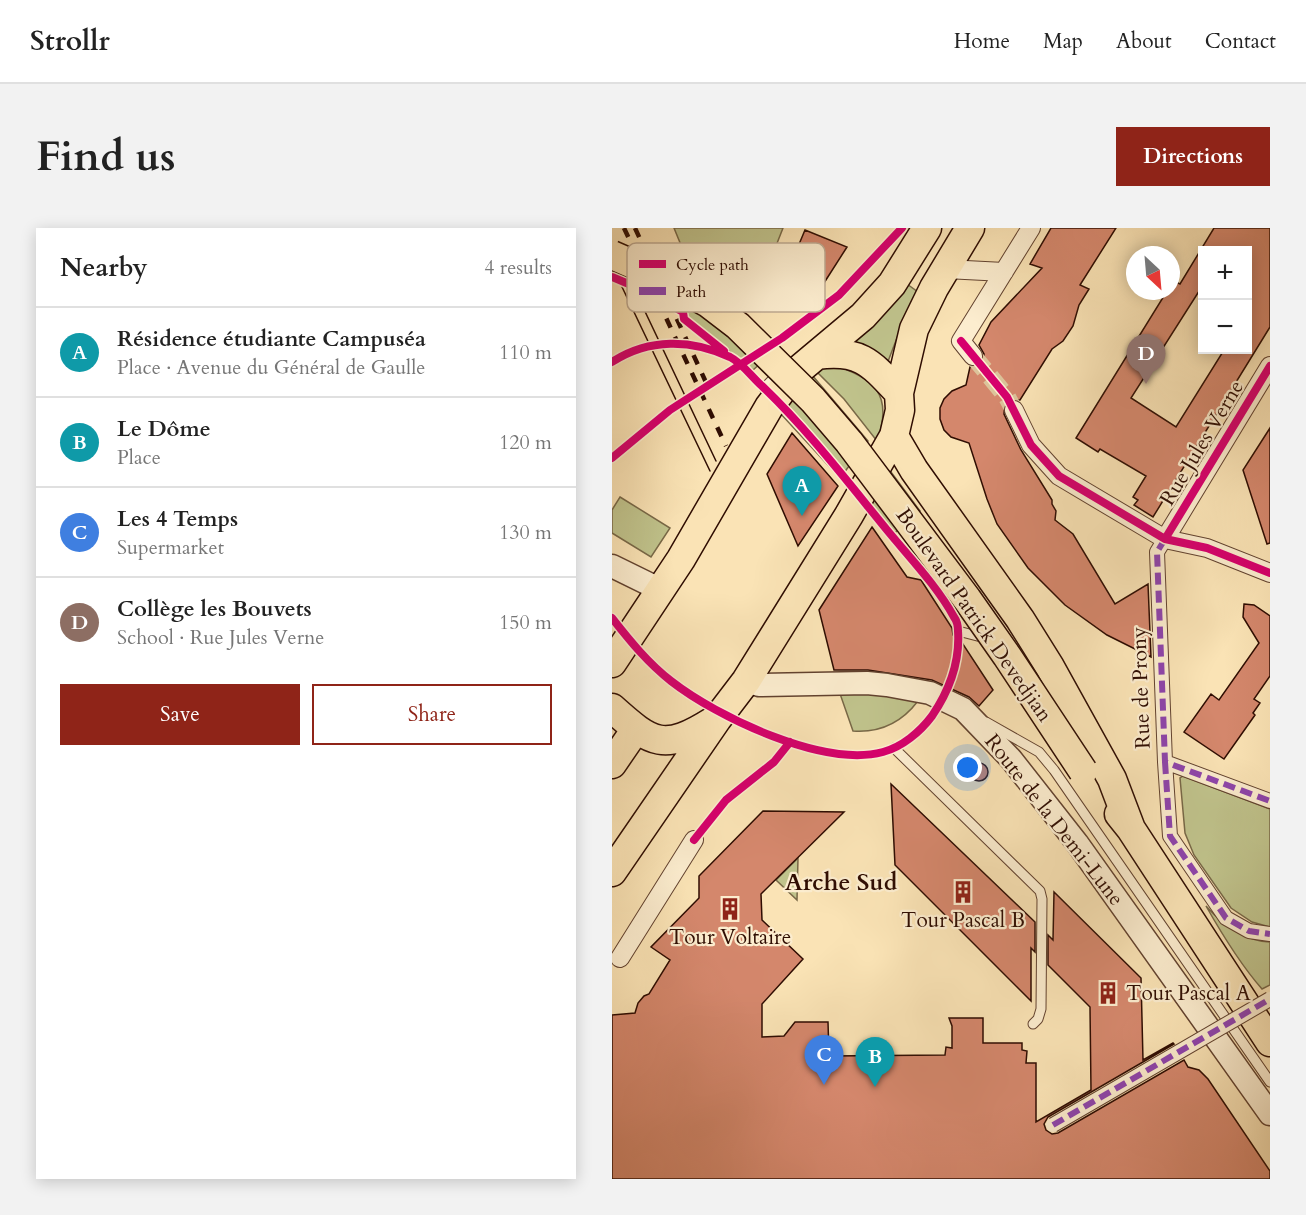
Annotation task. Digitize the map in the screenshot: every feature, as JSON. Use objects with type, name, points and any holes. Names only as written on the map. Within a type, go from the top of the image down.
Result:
[{"type":"main road","points":[[612,663],[661,590],[769,407],[795,373],[863,316],[892,284],[927,228]]},
{"type":"main road","points":[[612,872],[717,719],[746,681],[849,515],[894,436],[900,410],[899,393],[914,329],[970,228]]},
{"type":"main road","name":"Boulevard Patrick Devedjian","points":[[612,255],[627,262]]},
{"type":"main road","name":"Boulevard Patrick Devedjian","points":[[720,312],[738,326],[773,379],[813,400],[849,442],[996,640],[1083,771],[1131,829],[1204,943],[1265,1014]]},
{"type":"main road","points":[[817,355],[839,352],[854,355],[870,364],[899,393]]},
{"type":"main road","points":[[894,436],[914,470],[1014,611],[1050,667],[1112,779],[1131,829]]},
{"type":"main road","points":[[612,708],[636,729],[655,740],[673,740],[692,734],[717,719]]},
{"type":"main road","points":[[612,764],[636,729]]},
{"type":"street","points":[[973,356],[961,341],[1031,228]]},
{"type":"street","points":[[946,269],[1004,272]]},
{"type":"street","name":"Rue Jules Verne","points":[[1165,539],[1270,366]]},
{"type":"street","points":[[1014,410],[1031,445],[1059,476],[1165,539],[1207,548],[1270,573]]},
{"type":"street","name":"Rue de Prony","points":[[1165,539],[1157,552],[1165,762],[1270,801]]},
{"type":"street","points":[[612,566],[661,590]]},
{"type":"street","name":"Route de la Demi-Lune","points":[[746,681],[759,686],[867,683],[887,685],[930,693],[963,709],[1011,759],[1077,843],[1270,1114]]},
{"type":"street","points":[[1165,762],[1170,836],[1227,918],[1249,931],[1270,934]]},
{"type":"street","points":[[620,958],[694,840]]},
{"type":"street","points":[[1053,1125],[1265,1014]]},
{"type":"lane","points":[[958,631],[996,640]]},
{"type":"lane","points":[[963,709],[1039,752],[1054,770],[1270,1082]]},
{"type":"lane","points":[[894,748],[1034,884],[1042,899],[1041,1009],[1038,1019],[1033,1024]]},
{"type":"lane","points":[[1179,1053],[1213,1034]]},
{"type":"green space","points":[[674,228],[783,228],[777,243],[680,243]]},
{"type":"green space","points":[[612,268],[627,274],[627,281],[612,275]]},
{"type":"green space","points":[[907,284],[918,292],[905,317],[887,364],[851,339]]},
{"type":"green space","points":[[685,312],[697,312],[708,318],[763,361],[753,370],[686,317]]},
{"type":"green space","points":[[830,364],[858,375],[876,390],[881,399],[883,411],[877,441],[844,399],[815,370]]},
{"type":"green space","points":[[812,375],[868,441],[840,478],[780,413]]},
{"type":"green space","points":[[885,464],[920,511],[889,538],[862,505]]},
{"type":"green space","points":[[620,497],[670,528],[651,557],[612,533],[612,510]]},
{"type":"green space","points":[[838,688],[918,701],[905,715],[890,725],[872,730],[853,731]]},
{"type":"green space","points":[[1183,776],[1270,809],[1270,927],[1252,922],[1231,908],[1194,855],[1185,833],[1180,778]]},
{"type":"green space","points":[[798,858],[797,900],[776,880]]},
{"type":"green space","points":[[1206,906],[1235,931],[1251,939],[1270,942],[1270,985],[1262,989],[1232,949]]},
{"type":"building","points":[[1051,228],[1116,228],[1080,285],[1089,289],[1079,305],[1073,326],[1063,341],[1052,349],[1020,400],[1010,400],[1005,403],[1004,414],[1021,450],[1052,500],[1056,511],[1055,520],[1073,534],[1115,604],[1148,584],[1151,657],[1107,635],[1065,605],[1028,568],[997,524],[969,443],[951,437],[944,430],[940,419],[940,408],[944,399],[952,391],[966,385],[970,367],[980,365],[983,361],[984,354],[979,345],[991,322],[1042,268],[1030,264]]},
{"type":"building","points":[[1214,228],[1270,228],[1270,327],[1153,517],[1134,505],[1138,500],[1133,497],[1146,476],[1100,449],[1098,452],[1076,438],[1161,300],[1180,300],[1180,284],[1198,254],[1198,293],[1131,398],[1176,427],[1222,354],[1252,354],[1252,246],[1203,246]]},
{"type":"building","points":[[805,230],[847,247],[825,281],[825,243],[800,243]]},
{"type":"building","points":[[1270,428],[1270,543],[1267,544],[1243,470]]},
{"type":"building","points":[[792,433],[838,486],[798,546],[767,474]]},
{"type":"building","points":[[872,527],[907,577],[921,580],[952,628],[953,635],[959,638],[993,690],[979,706],[969,697],[932,680],[868,670],[834,670],[819,610]]},
{"type":"building","points":[[1244,604],[1254,605],[1270,616],[1270,676],[1254,699],[1260,703],[1253,713],[1255,715],[1224,759],[1184,732],[1211,694],[1219,700],[1259,643],[1243,617]]},
{"type":"building","points":[[979,763],[985,766],[988,772],[985,778],[979,781],[973,778],[970,772],[973,766]]},
{"type":"building","name":"Tour Pascal B","points":[[891,784],[1035,922],[1035,952],[1031,948],[1031,1001],[895,865]]},
{"type":"building","points":[[763,811],[844,812],[761,894],[762,920],[803,959],[762,1004],[762,1037],[784,1036],[795,1022],[828,1022],[829,1056],[945,1055],[946,1047],[952,1048],[952,1026],[949,1018],[983,1018],[983,1043],[1022,1043],[1022,1050],[1027,1051],[1026,1063],[1036,1063],[1036,1122],[1091,1090],[1090,1007],[1048,965],[1048,935],[1053,940],[1054,892],[1141,978],[1143,1060],[1174,1044],[1048,1117],[1044,1124],[1046,1130],[1052,1134],[1058,1133],[1184,1060],[1188,1067],[1199,1070],[1208,1079],[1270,1171],[1270,1179],[612,1179],[612,1015],[635,1013],[638,1003],[649,994],[670,960],[651,947],[699,898],[699,876]]},
{"type":"tunnel","points":[[973,356],[1007,397],[1014,410]]},
{"type":"tram line","points":[[612,242],[627,274]]},
{"type":"tram line","points":[[612,266],[627,297]]},
{"type":"tram line","points":[[634,312],[710,471]]},
{"type":"tram line","points":[[645,312],[716,461]]},
{"type":"railway","points":[[624,228],[631,243]]},
{"type":"railway","points":[[635,228],[642,243]]},
{"type":"railway","points":[[663,312],[726,446]]},
{"type":"railway","points":[[674,312],[710,391]]},
{"type":"marked path","points":[[1165,539],[1157,552],[1165,762],[1270,801]]},
{"type":"marked path","points":[[1165,762],[1170,836],[1226,918],[1249,931],[1270,934]]},
{"type":"marked path","points":[[1053,1125],[1270,999]]},
{"type":"cycle path","points":[[825,306],[839,295],[902,228]]},
{"type":"cycle path","points":[[612,277],[627,283]]},
{"type":"cycle path","points":[[683,312],[684,319],[724,351]]},
{"type":"cycle path","points":[[612,458],[670,410],[782,338],[816,312]]},
{"type":"cycle path","points":[[961,341],[1007,397],[1031,445],[1059,476],[1165,539],[1207,548],[1270,573]]},
{"type":"cycle path","points":[[612,362],[626,354],[655,345],[685,344],[715,351],[739,363],[811,438],[931,583],[956,620],[958,642],[955,664],[948,686],[927,722],[897,747],[883,752],[859,755],[831,753],[802,746],[772,736],[715,710],[663,674],[612,618]]},
{"type":"cycle path","points":[[1165,539],[1270,366]]},
{"type":"cycle path","points":[[694,840],[726,800],[774,762],[790,742]]},
{"type":"place","name":"Collège les Bouvets","points":[[1146,384]]},
{"type":"place","name":"Résidence étudiante Campuséa","points":[[802,516]]},
{"type":"place","name":"Tour Pascal B","points":[[963,892]]},
{"type":"place","name":"Tour Voltaire","points":[[730,909]]},
{"type":"place","name":"Tour Pascal A","points":[[1108,993]]},
{"type":"place","name":"Les 4 Temps","points":[[824,1085]]},
{"type":"place","name":"Le Dôme","points":[[875,1087]]},
{"type":"district","name":"Arche Sud","points":[[841,882]]}]
